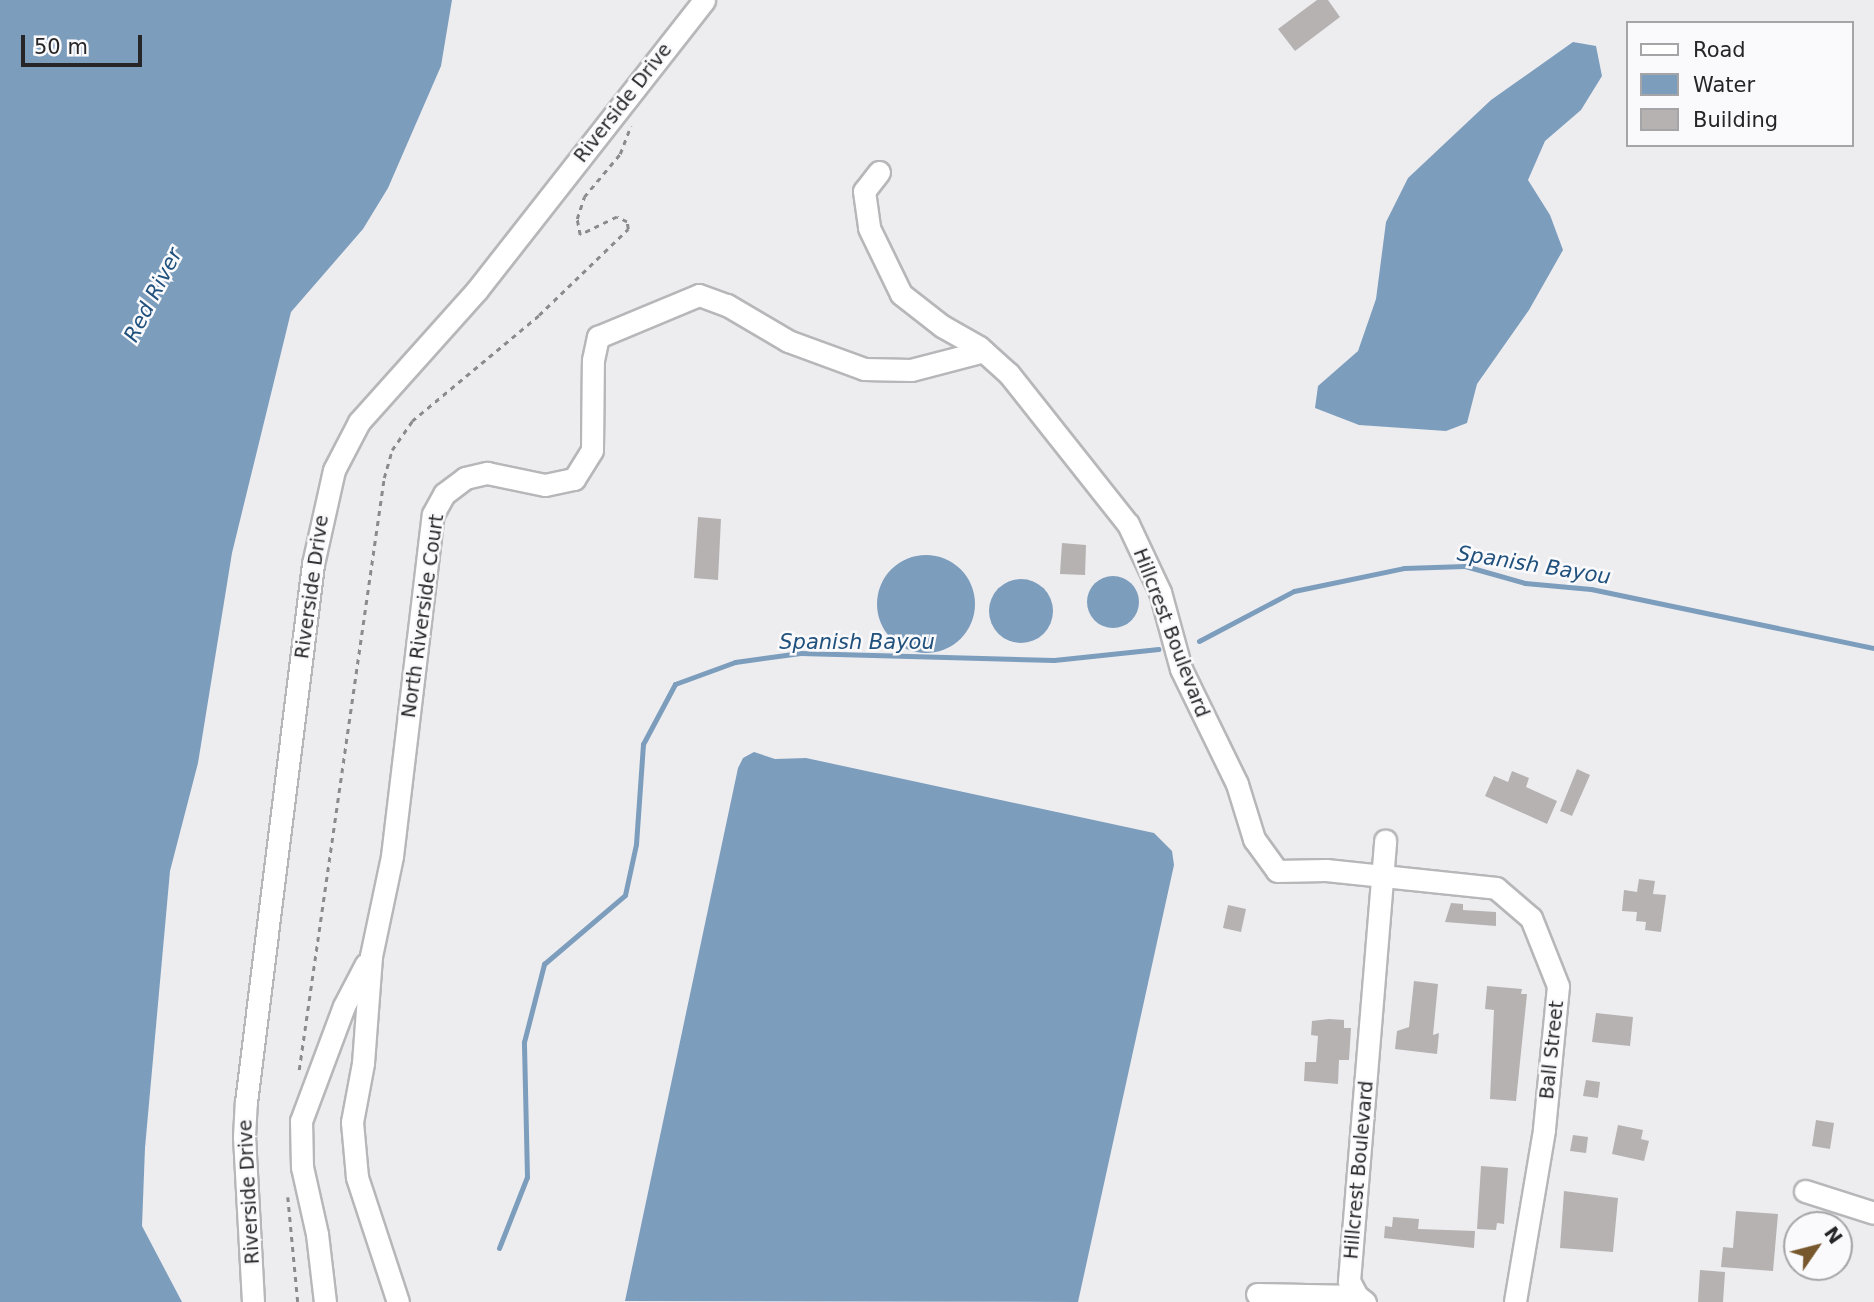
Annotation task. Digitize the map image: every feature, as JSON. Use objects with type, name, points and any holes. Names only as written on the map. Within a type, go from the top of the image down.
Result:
[{"type":"street","name":"Riverside Drive","points":[[253,1302],[244,1137],[246,1102],[313,564],[334,470],[359,422],[477,290],[704,0]]},
{"type":"street","name":"Hillcrest Boulevard","points":[[879,172],[864,191],[869,228],[901,294],[984,351],[1009,374],[1128,524],[1160,592],[1181,669],[1237,784],[1254,839],[1277,871],[1384,876]]},
{"type":"street","name":"North Riverside Court","points":[[397,1302],[352,1151],[370,956],[392,856],[433,514],[444,494],[465,478],[487,473],[545,485],[574,480],[592,450],[593,360],[598,337],[699,295],[727,305],[788,341],[864,369],[911,370],[984,351]]},
{"type":"street","name":"Hillcrest Boulevard","points":[[1361,1299],[1349,1281],[1385,839]]},
{"type":"street","name":"Ball Street","points":[[1384,876],[1496,888],[1531,918],[1558,986],[1544,1130],[1515,1302]]},
{"type":"street","points":[[325,1302],[317,1234],[302,1167],[301,1121],[344,1006],[370,956]]},
{"type":"street","points":[[1805,1191],[1874,1213]]},
{"type":"street","points":[[1257,1294],[1361,1299]]},
{"type":"water","name":"Red River","points":[[0,0],[452,0],[441,66],[388,188],[363,229],[291,312],[232,553],[198,763],[170,871],[145,1148],[142,1226],[182,1302],[0,1302]]},
{"type":"water","points":[[1573,42],[1596,46],[1602,76],[1581,110],[1545,141],[1528,180],[1550,215],[1563,250],[1529,310],[1477,384],[1467,423],[1446,431],[1359,425],[1315,408],[1318,386],[1358,351],[1376,299],[1386,222],[1408,178],[1491,100]]},
{"type":"water","points":[[926,555],[945,559],[961,569],[971,585],[975,604],[971,623],[961,639],[945,649],[926,653],[907,649],[891,639],[881,623],[877,604],[881,585],[891,569],[907,559]]},
{"type":"water","points":[[1113,576],[1123,578],[1131,584],[1137,592],[1137,612],[1131,620],[1123,626],[1113,628],[1103,626],[1095,620],[1089,612],[1087,602],[1089,592],[1095,584],[1103,578]]},
{"type":"water","points":[[1021,579],[1044,588],[1053,611],[1044,634],[1021,643],[998,634],[989,611],[998,588]]},
{"type":"water","points":[[754,752],[775,759],[806,758],[1154,833],[1172,851],[1174,865],[1078,1302],[625,1301],[738,768],[743,758]]},
{"type":"building","points":[[1317,0],[1328,0],[1340,17],[1295,51],[1278,29]]},
{"type":"building","points":[[698,517],[721,519],[718,580],[694,578]]},
{"type":"building","points":[[1062,543],[1086,545],[1085,575],[1060,574]]},
{"type":"building","points":[[1577,769],[1590,775],[1572,816],[1560,811]]},
{"type":"building","points":[[1512,771],[1529,778],[1526,787],[1557,801],[1547,824],[1485,796],[1494,776],[1508,782]]},
{"type":"building","points":[[1639,879],[1655,881],[1653,894],[1666,895],[1661,932],[1645,930],[1646,922],[1636,921],[1637,912],[1622,911],[1624,890],[1637,892]]},
{"type":"building","points":[[1451,903],[1463,904],[1463,910],[1496,912],[1496,926],[1445,922]]},
{"type":"building","points":[[1228,905],[1246,909],[1241,932],[1223,928]]},
{"type":"building","points":[[1414,981],[1438,984],[1433,1035],[1439,1033],[1437,1054],[1395,1049],[1397,1031],[1409,1027]]},
{"type":"building","points":[[1487,986],[1522,989],[1521,994],[1527,994],[1516,1101],[1490,1099],[1494,1010],[1485,1009]]},
{"type":"building","points":[[1596,1013],[1633,1017],[1630,1046],[1592,1042]]},
{"type":"building","points":[[1344,1020],[1344,1028],[1351,1028],[1349,1060],[1339,1060],[1338,1084],[1304,1081],[1305,1062],[1316,1062],[1318,1036],[1311,1035],[1312,1021]]},
{"type":"building","points":[[1586,1080],[1600,1082],[1598,1098],[1583,1096]]},
{"type":"building","points":[[1816,1120],[1834,1123],[1830,1149],[1812,1146]]},
{"type":"building","points":[[1618,1125],[1643,1130],[1641,1139],[1649,1141],[1644,1161],[1612,1154]]},
{"type":"building","points":[[1573,1135],[1588,1137],[1586,1153],[1570,1151]]},
{"type":"building","points":[[1481,1166],[1508,1168],[1504,1224],[1497,1223],[1496,1230],[1477,1229]]},
{"type":"building","points":[[1564,1191],[1618,1198],[1613,1252],[1560,1248]]},
{"type":"building","points":[[1736,1211],[1778,1214],[1773,1271],[1721,1267],[1723,1247],[1733,1248]]},
{"type":"building","points":[[1393,1217],[1419,1219],[1418,1229],[1475,1231],[1474,1248],[1384,1238],[1385,1226],[1392,1227]]},
{"type":"building","points":[[1700,1270],[1725,1272],[1723,1302],[1698,1302]]},
{"type":"waterway","name":"Spanish Bayou","points":[[1199,641],[1294,591],[1404,568],[1465,566],[1525,583],[1591,589],[1874,648]]},
{"type":"waterway","name":"Spanish Bayou","points":[[499,1248],[527,1177],[524,1042],[544,964],[625,895],[636,844],[643,744],[675,684],[735,662],[800,653],[1054,660],[1158,649]]}]
